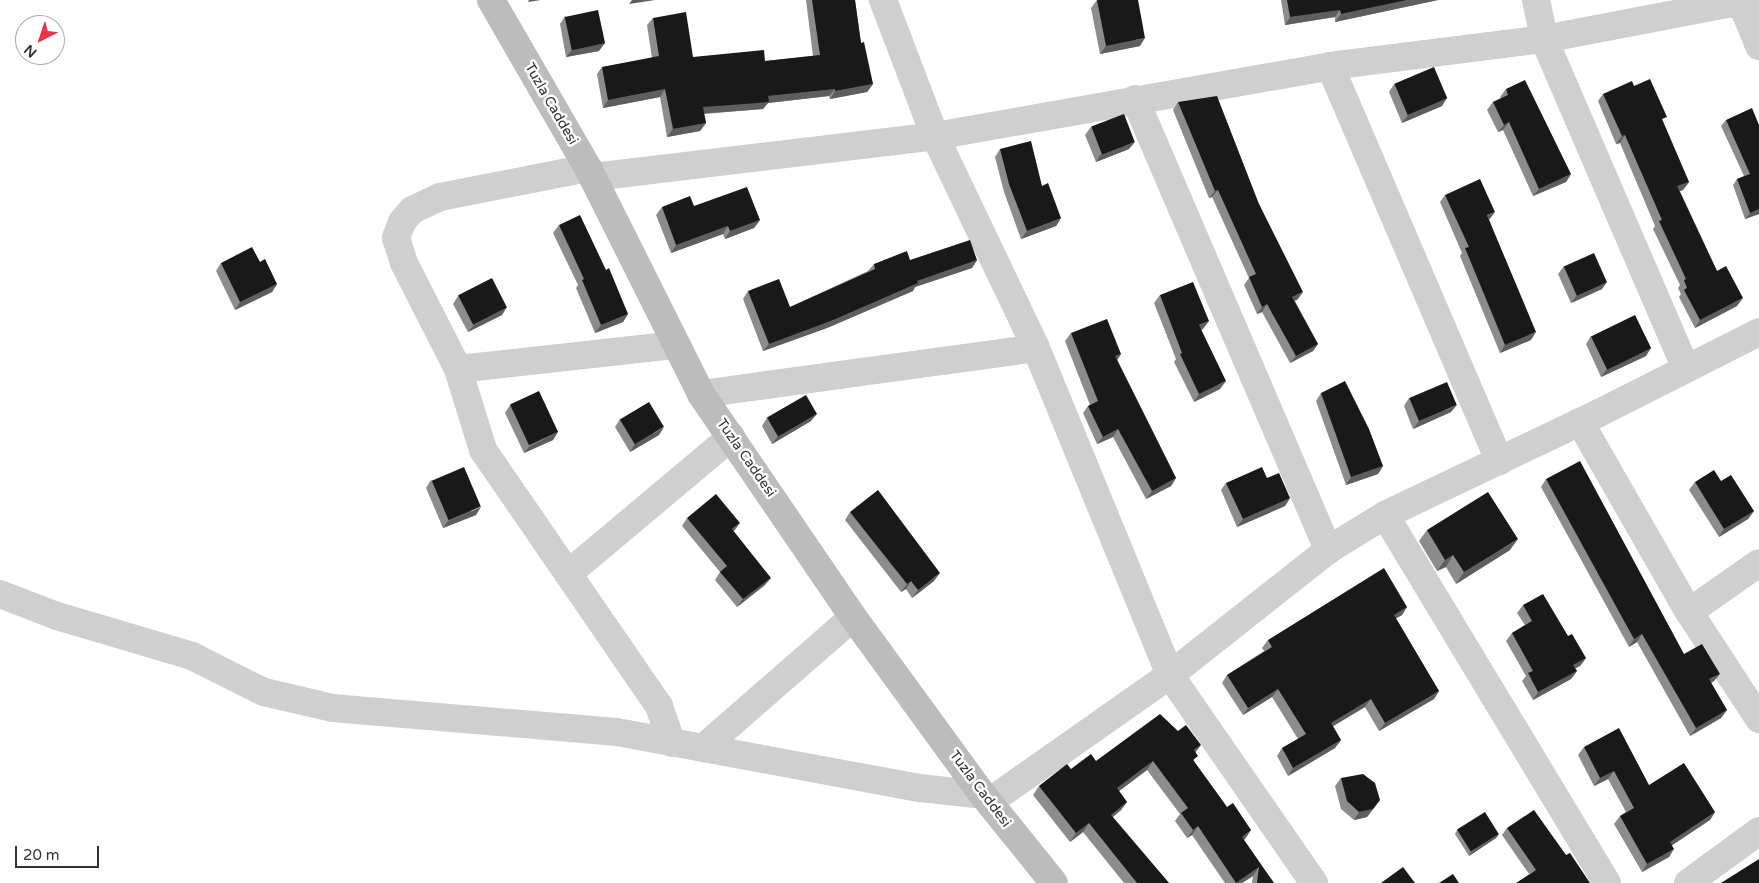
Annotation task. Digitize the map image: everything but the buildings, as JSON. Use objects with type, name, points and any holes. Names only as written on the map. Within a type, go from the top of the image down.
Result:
[{"type":"main road","name":"Tuzla Caddesi","points":[[491,0],[590,172],[701,394],[853,617],[986,798],[1054,883]]},
{"type":"street","points":[[883,0],[935,136],[1036,348],[1170,675],[1314,883]]},
{"type":"street","points":[[1536,0],[1544,39],[1686,369]]},
{"type":"street","points":[[672,743],[660,706],[483,450],[458,369],[404,262],[396,238],[402,222],[412,210],[440,197],[590,172],[935,136],[1330,66],[1544,39],[1742,4],[1759,46]]},
{"type":"street","points":[[1330,66],[1499,461]]},
{"type":"street","points":[[1136,99],[1328,550]]},
{"type":"street","points":[[0,594],[57,616],[192,656],[264,692],[324,706],[617,732],[920,788],[986,798],[1170,675],[1328,550],[1384,515],[1580,422],[1759,332]]},
{"type":"street","points":[[458,369],[676,345]]},
{"type":"street","points":[[701,394],[1036,348]]},
{"type":"street","points":[[1580,422],[1689,612],[1759,720]]},
{"type":"street","points":[[569,572],[731,437]]},
{"type":"street","points":[[1384,515],[1607,883]]},
{"type":"street","points":[[1689,612],[1759,563]]},
{"type":"street","points":[[702,748],[853,617]]},
{"type":"street","points":[[1688,883],[1759,831]]}]
